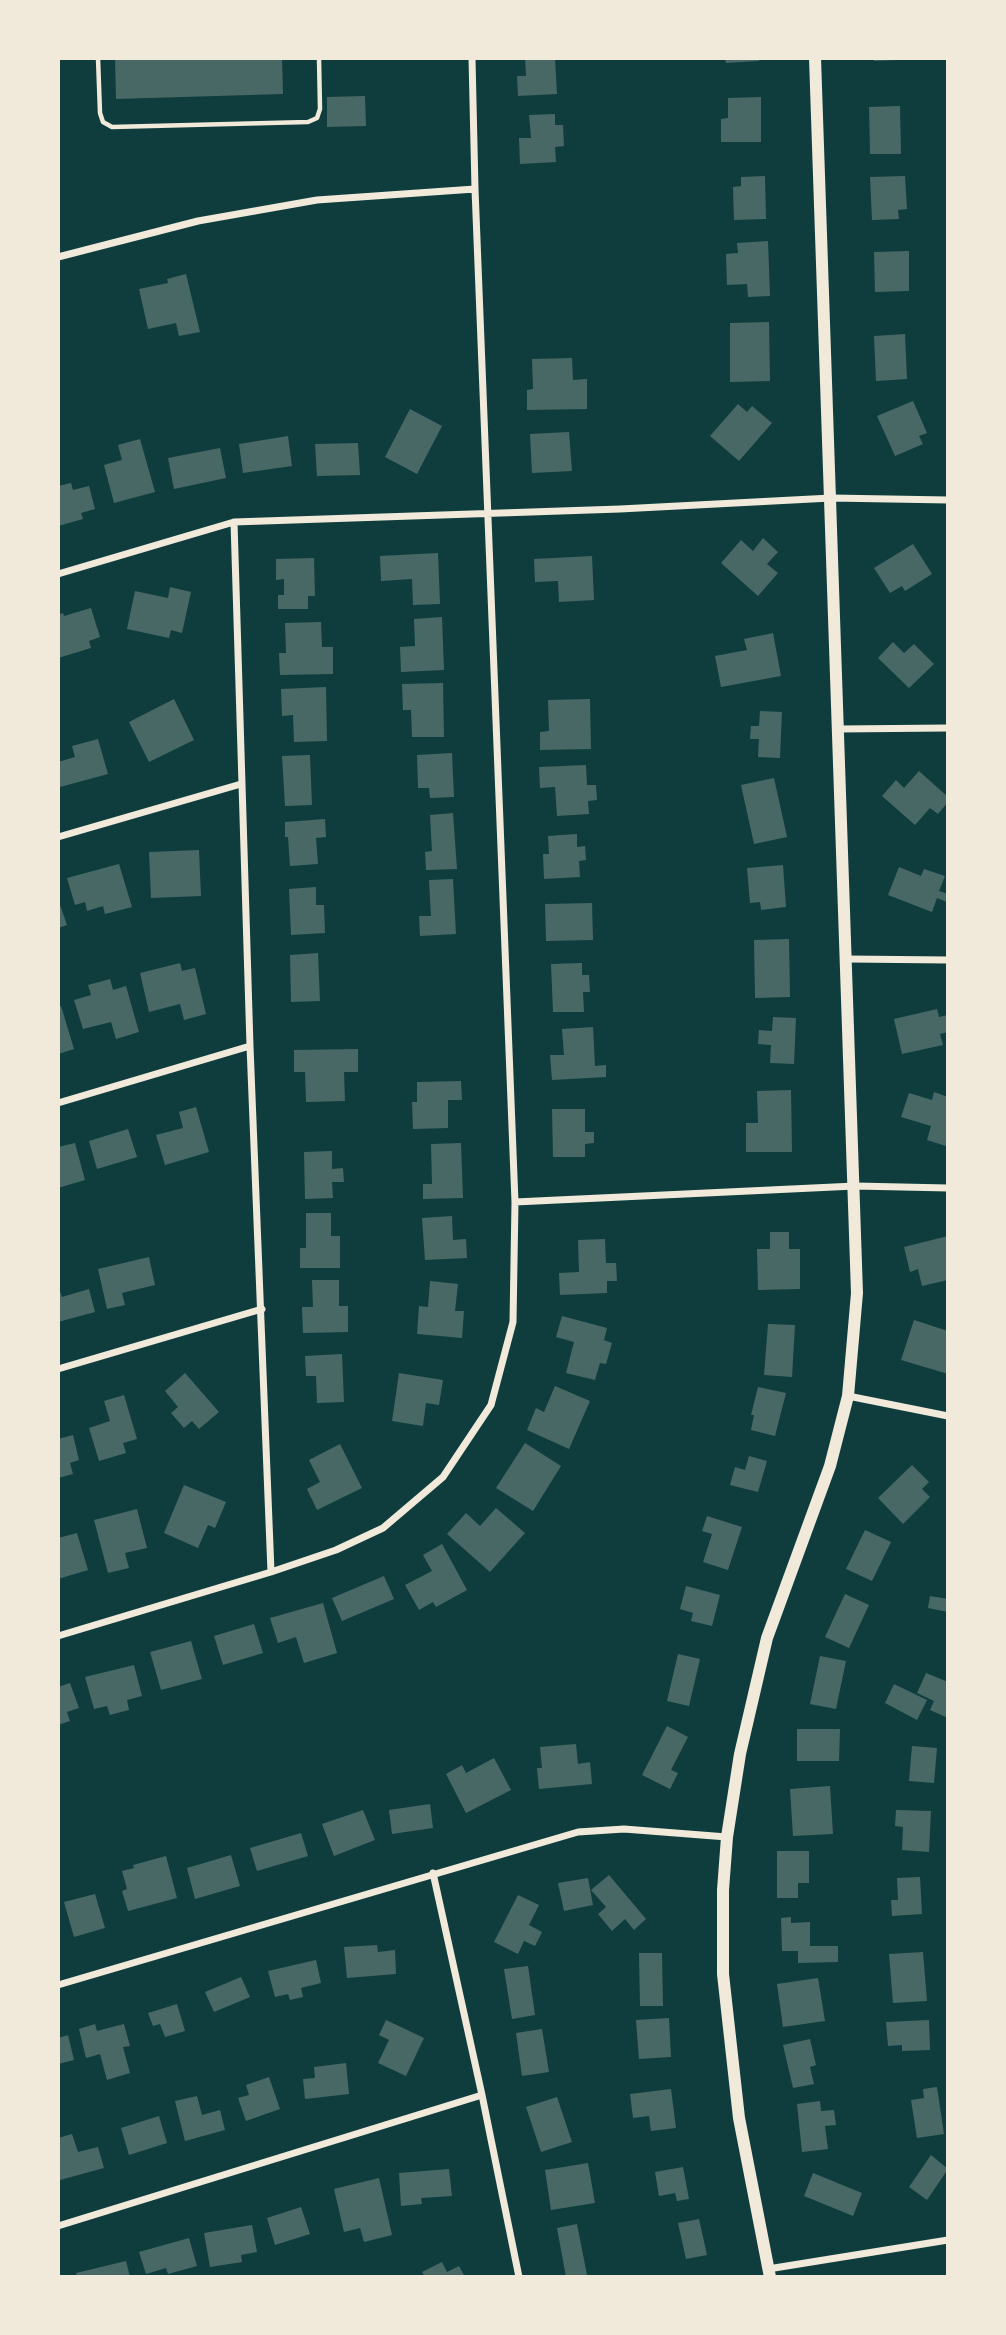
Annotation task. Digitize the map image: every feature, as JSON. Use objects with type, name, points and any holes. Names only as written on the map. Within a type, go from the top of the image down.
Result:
[{"type":"street","points":[[58,1636],[271,1572],[336,1550],[383,1528],[443,1477],[491,1405],[513,1322],[515,1202],[472,58]]},
{"type":"street","points":[[815,58],[857,1293],[848,1396],[830,1466],[767,1638],[740,1754],[727,1837],[723,1890],[723,1974],[739,2118],[769,2273],[948,2240]]},
{"type":"street","points":[[58,257],[198,221],[317,200],[475,189]]},
{"type":"street","points":[[58,574],[234,522],[620,509],[831,498],[948,500]]},
{"type":"street","points":[[234,522],[250,1046],[271,1572]]},
{"type":"street","points":[[839,729],[948,728]]},
{"type":"street","points":[[58,837],[241,784]]},
{"type":"street","points":[[847,959],[948,960]]},
{"type":"street","points":[[58,1103],[250,1046]]},
{"type":"street","points":[[515,1202],[855,1186],[948,1188]]},
{"type":"street","points":[[58,1369],[262,1309]]},
{"type":"street","points":[[848,1396],[948,1416]]},
{"type":"street","points":[[58,1985],[578,1832],[624,1829],[727,1837]]},
{"type":"street","points":[[433,1873],[519,2277]]},
{"type":"street","points":[[58,2226],[482,2095]]},
{"type":"lane","points":[[98,58],[100,113],[103,122],[112,127],[308,122],[317,118],[320,109],[319,58]]},
{"type":"building","points":[[115,58],[282,58],[283,94],[116,99]]},
{"type":"building","points":[[525,58],[555,58],[557,94],[518,96],[517,76],[526,76]]},
{"type":"building","points":[[725,58],[759,58],[759,61],[726,63]]},
{"type":"building","points":[[874,58],[897,58],[897,60],[874,61]]},
{"type":"building","points":[[365,96],[366,126],[327,127],[327,97]]},
{"type":"building","points":[[761,97],[761,142],[721,142],[721,119],[728,118],[728,98]]},
{"type":"building","points":[[900,106],[901,154],[870,154],[869,107]]},
{"type":"building","points":[[555,114],[555,125],[563,125],[564,146],[555,147],[556,162],[520,164],[519,138],[531,138],[529,115]]},
{"type":"building","points":[[765,176],[766,219],[734,220],[733,187],[741,186],[741,177]]},
{"type":"building","points":[[905,176],[907,209],[898,210],[899,219],[872,220],[870,177]]},
{"type":"building","points":[[768,241],[770,296],[748,297],[747,284],[727,285],[726,254],[738,253],[737,243]]},
{"type":"building","points":[[909,251],[909,291],[875,292],[874,252]]},
{"type":"building","points":[[186,274],[200,332],[179,336],[176,323],[148,329],[139,289],[168,283],[167,279]]},
{"type":"building","points":[[769,322],[770,381],[730,382],[730,323]]},
{"type":"building","points":[[905,334],[907,379],[876,381],[874,336]]},
{"type":"building","points":[[572,358],[573,380],[587,379],[587,409],[527,410],[527,390],[533,389],[532,359]]},
{"type":"building","points":[[913,401],[927,433],[919,436],[923,444],[895,456],[877,416]]},
{"type":"building","points":[[738,404],[747,412],[752,406],[772,423],[739,461],[710,436]]},
{"type":"building","points":[[410,409],[442,426],[417,474],[385,457]]},
{"type":"building","points":[[569,432],[572,471],[532,473],[530,434]]},
{"type":"building","points":[[288,436],[292,466],[243,473],[239,444]]},
{"type":"building","points":[[140,439],[155,492],[114,503],[104,465],[122,460],[118,445]]},
{"type":"building","points":[[358,443],[360,475],[317,476],[315,444]]},
{"type":"building","points":[[220,448],[226,478],[174,489],[168,458]]},
{"type":"building","points":[[71,483],[73,490],[89,486],[95,509],[81,513],[83,519],[58,526],[58,486]]},
{"type":"building","points":[[763,538],[778,552],[767,564],[778,573],[758,596],[721,563],[741,540],[753,551]]},
{"type":"building","points":[[913,544],[932,574],[905,591],[902,586],[890,593],[874,568]]},
{"type":"building","points":[[438,553],[440,604],[413,605],[412,579],[381,581],[380,556]]},
{"type":"building","points":[[592,556],[594,600],[559,602],[558,581],[535,582],[534,559]]},
{"type":"building","points":[[314,558],[315,596],[308,596],[308,609],[278,609],[278,595],[284,595],[284,579],[276,580],[276,559]]},
{"type":"building","points":[[170,587],[191,592],[182,633],[171,630],[169,638],[127,629],[135,591],[168,598]]},
{"type":"building","points":[[91,608],[100,637],[89,641],[91,648],[58,658],[58,615],[63,613],[64,616]]},
{"type":"building","points":[[442,617],[444,670],[401,672],[400,647],[415,646],[414,619]]},
{"type":"building","points":[[321,622],[322,647],[333,647],[333,674],[280,675],[279,653],[286,653],[285,623]]},
{"type":"building","points":[[773,633],[781,676],[721,687],[715,656],[747,650],[744,639]]},
{"type":"building","points":[[893,642],[904,653],[914,644],[934,664],[909,688],[878,658]]},
{"type":"building","points":[[443,683],[444,737],[412,737],[411,710],[403,710],[402,684]]},
{"type":"building","points":[[326,687],[327,741],[294,742],[293,715],[282,716],[281,689]]},
{"type":"building","points":[[174,699],[194,740],[149,762],[129,722]]},
{"type":"building","points":[[590,699],[591,749],[540,750],[540,732],[549,731],[548,700]]},
{"type":"building","points":[[760,711],[782,712],[780,758],[758,757],[759,739],[750,739],[751,726],[759,726]]},
{"type":"building","points":[[98,739],[108,774],[60,787],[58,762],[75,757],[72,746]]},
{"type":"building","points":[[452,753],[454,797],[430,798],[429,788],[418,788],[417,755]]},
{"type":"building","points":[[310,755],[312,805],[285,806],[282,756]]},
{"type":"building","points":[[586,765],[587,785],[596,785],[597,800],[588,801],[589,814],[557,816],[555,787],[540,788],[539,767]]},
{"type":"building","points":[[919,771],[948,797],[948,802],[938,814],[930,808],[915,825],[882,796],[896,780],[904,788]]},
{"type":"building","points":[[774,778],[787,837],[754,844],[741,785]]},
{"type":"building","points":[[453,813],[457,869],[426,870],[425,852],[432,851],[430,815]]},
{"type":"building","points":[[325,819],[326,837],[316,838],[318,864],[290,866],[285,822]]},
{"type":"building","points":[[577,834],[577,847],[585,846],[586,860],[579,861],[580,877],[544,879],[543,854],[549,854],[548,836]]},
{"type":"building","points":[[199,850],[201,896],[151,898],[149,852]]},
{"type":"building","points":[[119,864],[132,907],[105,914],[103,906],[87,911],[85,902],[75,905],[67,878]]},
{"type":"building","points":[[783,865],[786,907],[761,910],[760,902],[750,903],[747,868]]},
{"type":"building","points":[[899,867],[921,876],[924,869],[945,876],[939,891],[948,894],[947,902],[937,898],[932,912],[888,895]]},
{"type":"building","points":[[453,879],[456,934],[420,936],[419,916],[431,916],[429,880]]},
{"type":"building","points":[[316,887],[316,905],[324,905],[325,933],[291,935],[289,889]]},
{"type":"building","points":[[58,899],[67,925],[58,928]]},
{"type":"building","points":[[592,903],[593,940],[546,941],[545,904]]},
{"type":"building","points":[[789,939],[790,997],[755,998],[754,940]]},
{"type":"building","points":[[318,953],[320,1001],[291,1002],[290,955]]},
{"type":"building","points":[[180,963],[182,971],[195,968],[206,1014],[184,1020],[180,1004],[149,1012],[140,973]]},
{"type":"building","points":[[582,963],[582,975],[589,975],[590,992],[583,992],[584,1012],[553,1012],[551,964]]},
{"type":"building","points":[[110,979],[113,990],[126,986],[139,1032],[116,1039],[111,1022],[83,1029],[74,1000],[91,995],[88,985]]},
{"type":"building","points":[[61,1006],[74,1049],[58,1054],[58,1007]]},
{"type":"building","points":[[937,1009],[939,1017],[948,1015],[948,1032],[940,1034],[943,1045],[902,1054],[894,1019]]},
{"type":"building","points":[[773,1017],[796,1018],[794,1064],[770,1063],[771,1045],[758,1044],[759,1030],[772,1031]]},
{"type":"building","points":[[593,1027],[595,1066],[606,1065],[606,1077],[552,1080],[550,1055],[564,1055],[562,1029]]},
{"type":"building","points":[[358,1049],[358,1072],[344,1072],[345,1101],[306,1102],[305,1072],[294,1072],[294,1050]]},
{"type":"building","points":[[461,1081],[462,1100],[448,1100],[448,1128],[413,1129],[412,1102],[417,1102],[417,1082]]},
{"type":"building","points":[[791,1090],[792,1152],[746,1152],[746,1123],[758,1123],[757,1091]]},
{"type":"building","points":[[934,1092],[948,1097],[946,1146],[927,1140],[931,1126],[901,1117],[909,1093],[932,1100]]},
{"type":"building","points":[[196,1107],[209,1152],[165,1165],[156,1135],[183,1128],[179,1112]]},
{"type":"building","points":[[552,1109],[585,1109],[585,1132],[594,1132],[594,1143],[585,1144],[585,1157],[553,1157]]},
{"type":"building","points":[[128,1129],[137,1157],[97,1169],[89,1141]]},
{"type":"building","points":[[75,1143],[85,1180],[58,1188],[58,1147]]},
{"type":"building","points":[[461,1143],[463,1198],[423,1199],[423,1184],[432,1184],[431,1144]]},
{"type":"building","points":[[332,1151],[332,1169],[343,1168],[344,1182],[332,1182],[333,1198],[305,1199],[304,1152]]},
{"type":"building","points":[[306,1213],[331,1213],[331,1236],[340,1236],[340,1268],[300,1268],[300,1248],[306,1248]]},
{"type":"building","points":[[452,1216],[453,1240],[466,1239],[467,1258],[425,1260],[422,1218]]},
{"type":"building","points":[[770,1232],[789,1232],[789,1249],[800,1249],[800,1289],[758,1290],[757,1249],[770,1249]]},
{"type":"building","points":[[948,1236],[948,1280],[922,1286],[918,1269],[910,1272],[904,1247]]},
{"type":"building","points":[[605,1239],[606,1263],[616,1263],[617,1281],[607,1281],[607,1293],[560,1295],[559,1273],[579,1272],[578,1240]]},
{"type":"building","points":[[149,1257],[155,1285],[122,1293],[125,1305],[107,1309],[98,1269]]},
{"type":"building","points":[[312,1280],[339,1280],[339,1306],[348,1306],[348,1332],[303,1333],[302,1307],[313,1307]]},
{"type":"building","points":[[430,1281],[458,1284],[455,1311],[464,1311],[462,1338],[417,1334],[419,1306],[428,1307]]},
{"type":"building","points":[[58,1286],[62,1297],[89,1289],[95,1312],[58,1322]]},
{"type":"building","points":[[562,1316],[607,1328],[604,1340],[612,1343],[606,1364],[600,1363],[595,1380],[566,1373],[574,1342],[556,1337]]},
{"type":"building","points":[[914,1320],[948,1331],[948,1374],[901,1360]]},
{"type":"building","points":[[768,1324],[795,1325],[792,1377],[764,1375]]},
{"type":"building","points":[[342,1354],[344,1402],[317,1403],[316,1376],[306,1376],[305,1356]]},
{"type":"building","points":[[185,1373],[219,1412],[199,1429],[192,1421],[184,1428],[171,1413],[178,1407],[165,1391]]},
{"type":"building","points":[[399,1373],[443,1380],[439,1405],[426,1403],[423,1426],[392,1421]]},
{"type":"building","points":[[555,1386],[590,1401],[569,1449],[527,1430],[536,1408],[544,1412]]},
{"type":"building","points":[[758,1387],[786,1393],[775,1436],[751,1430],[754,1415],[751,1415]]},
{"type":"building","points":[[124,1395],[137,1439],[123,1443],[126,1453],[99,1461],[89,1428],[110,1421],[104,1401]]},
{"type":"building","points":[[73,1435],[79,1460],[70,1463],[73,1474],[58,1478],[58,1439]]},
{"type":"building","points":[[525,1443],[561,1466],[533,1511],[496,1488]]},
{"type":"building","points":[[340,1444],[362,1488],[317,1510],[307,1489],[320,1482],[309,1460]]},
{"type":"building","points":[[749,1456],[767,1461],[758,1492],[730,1485],[735,1467],[745,1470]]},
{"type":"building","points":[[912,1465],[929,1482],[922,1489],[930,1497],[903,1524],[878,1498]]},
{"type":"building","points":[[184,1485],[226,1502],[215,1528],[208,1525],[198,1548],[164,1533]]},
{"type":"building","points":[[496,1508],[525,1533],[490,1572],[447,1534],[466,1513],[480,1526]]},
{"type":"building","points":[[137,1509],[147,1548],[125,1553],[129,1568],[108,1573],[94,1520]]},
{"type":"building","points":[[707,1516],[742,1527],[728,1570],[703,1562],[712,1534],[702,1531]]},
{"type":"building","points":[[865,1530],[891,1542],[872,1581],[846,1569]]},
{"type":"building","points":[[77,1533],[88,1570],[58,1579],[58,1538]]},
{"type":"building","points":[[442,1544],[467,1590],[436,1607],[433,1602],[419,1610],[405,1585],[432,1571],[423,1555]]},
{"type":"building","points":[[384,1576],[394,1599],[342,1621],[332,1598]]},
{"type":"building","points":[[686,1586],[720,1595],[712,1626],[691,1621],[693,1613],[680,1609]]},
{"type":"building","points":[[845,1594],[869,1605],[849,1648],[825,1637]]},
{"type":"building","points":[[930,1596],[948,1599],[948,1612],[928,1608]]},
{"type":"building","points":[[323,1603],[337,1653],[304,1663],[296,1637],[278,1643],[270,1618]]},
{"type":"building","points":[[254,1624],[263,1653],[223,1665],[214,1636]]},
{"type":"building","points":[[191,1641],[202,1679],[161,1690],[150,1652]]},
{"type":"building","points":[[678,1654],[700,1659],[689,1706],[667,1701]]},
{"type":"building","points":[[820,1656],[846,1661],[836,1709],[810,1704]]},
{"type":"building","points":[[134,1665],[142,1696],[127,1700],[129,1710],[110,1715],[107,1706],[94,1709],[85,1677]]},
{"type":"building","points":[[926,1673],[948,1682],[948,1718],[930,1710],[934,1701],[917,1693]]},
{"type":"building","points":[[70,1683],[79,1708],[67,1712],[70,1721],[58,1725],[58,1687]]},
{"type":"building","points":[[894,1684],[927,1700],[917,1720],[885,1703]]},
{"type":"building","points":[[667,1726],[688,1737],[671,1770],[678,1773],[670,1789],[642,1775]]},
{"type":"building","points":[[797,1729],[840,1729],[839,1761],[797,1761]]},
{"type":"building","points":[[576,1744],[578,1764],[590,1762],[592,1784],[539,1789],[537,1768],[542,1768],[540,1747]]},
{"type":"building","points":[[912,1746],[937,1748],[934,1783],[909,1781]]},
{"type":"building","points":[[494,1758],[511,1790],[466,1813],[446,1774],[462,1765],[466,1773]]},
{"type":"building","points":[[830,1786],[833,1834],[793,1836],[790,1789]]},
{"type":"building","points":[[430,1804],[433,1828],[392,1834],[389,1810]]},
{"type":"building","points":[[363,1810],[375,1840],[334,1856],[322,1824]]},
{"type":"building","points":[[896,1810],[931,1811],[929,1852],[902,1850],[903,1827],[895,1826]]},
{"type":"building","points":[[301,1833],[308,1856],[257,1871],[250,1848]]},
{"type":"building","points":[[777,1851],[809,1851],[809,1883],[798,1883],[798,1898],[777,1898]]},
{"type":"building","points":[[231,1855],[240,1886],[195,1899],[187,1868]]},
{"type":"building","points":[[166,1856],[177,1898],[128,1911],[122,1891],[127,1889],[122,1871],[134,1868],[133,1865]]},
{"type":"building","points":[[609,1875],[646,1919],[634,1930],[625,1919],[612,1931],[598,1914],[606,1907],[591,1890]]},
{"type":"building","points":[[920,1877],[922,1914],[892,1916],[891,1900],[898,1900],[897,1878]]},
{"type":"building","points":[[588,1878],[593,1905],[564,1911],[558,1883]]},
{"type":"building","points":[[95,1894],[105,1928],[74,1937],[64,1902]]},
{"type":"building","points":[[518,1895],[539,1905],[529,1925],[542,1932],[535,1946],[524,1941],[518,1954],[494,1942]]},
{"type":"building","points":[[791,1917],[791,1923],[810,1922],[810,1946],[838,1946],[838,1962],[798,1963],[798,1951],[782,1951],[781,1918]]},
{"type":"building","points":[[377,1945],[378,1952],[395,1950],[396,1974],[347,1978],[344,1947]]},
{"type":"building","points":[[923,1952],[927,2001],[893,2003],[889,1954]]},
{"type":"building","points":[[639,1953],[662,1953],[663,2006],[640,2006]]},
{"type":"building","points":[[316,1960],[321,1983],[301,1988],[303,1997],[290,2000],[288,1994],[275,1997],[268,1971]]},
{"type":"building","points":[[528,1966],[535,2015],[512,2019],[504,1969]]},
{"type":"building","points":[[241,1977],[250,1997],[214,2012],[205,1992]]},
{"type":"building","points":[[818,1978],[825,2021],[783,2027],[777,1984]]},
{"type":"building","points":[[177,2004],[185,2031],[165,2037],[160,2024],[153,2026],[148,2013]]},
{"type":"building","points":[[669,2018],[671,2057],[639,2059],[636,2020]]},
{"type":"building","points":[[386,2020],[424,2038],[406,2076],[378,2063],[389,2040],[379,2035]]},
{"type":"building","points":[[929,2020],[930,2050],[902,2051],[902,2045],[888,2046],[886,2022]]},
{"type":"building","points":[[95,2024],[97,2031],[124,2024],[130,2046],[123,2047],[130,2073],[107,2080],[100,2054],[86,2058],[79,2029]]},
{"type":"building","points":[[542,2029],[549,2072],[522,2076],[516,2033]]},
{"type":"building","points":[[68,2035],[74,2060],[58,2064],[58,2038]]},
{"type":"building","points":[[810,2039],[816,2065],[810,2067],[814,2084],[793,2088],[783,2045]]},
{"type":"building","points":[[346,2063],[349,2094],[305,2099],[303,2079],[315,2078],[314,2067]]},
{"type":"building","points":[[269,2077],[280,2109],[246,2121],[238,2098],[249,2095],[246,2085]]},
{"type":"building","points":[[937,2087],[944,2134],[917,2138],[911,2100],[924,2098],[923,2089]]},
{"type":"building","points":[[671,2089],[676,2128],[651,2131],[649,2116],[633,2118],[630,2094]]},
{"type":"building","points":[[197,2096],[202,2115],[220,2110],[225,2130],[185,2141],[175,2101]]},
{"type":"building","points":[[557,2097],[572,2142],[541,2152],[526,2107]]},
{"type":"building","points":[[820,2101],[821,2111],[834,2110],[836,2125],[825,2126],[828,2149],[802,2152],[797,2104]]},
{"type":"building","points":[[159,2116],[167,2143],[129,2155],[121,2128]]},
{"type":"building","points":[[72,2134],[78,2152],[98,2147],[104,2168],[60,2180],[58,2138]]},
{"type":"building","points":[[931,2155],[948,2169],[927,2200],[909,2187]]},
{"type":"building","points":[[588,2163],[595,2203],[551,2210],[545,2170]]},
{"type":"building","points":[[683,2167],[689,2199],[677,2201],[675,2193],[659,2196],[655,2172]]},
{"type":"building","points":[[449,2169],[452,2196],[421,2198],[422,2204],[401,2206],[399,2173]]},
{"type":"building","points":[[813,2173],[862,2193],[853,2216],[804,2196]]},
{"type":"building","points":[[379,2178],[392,2235],[364,2242],[360,2228],[344,2232],[334,2189]]},
{"type":"building","points":[[301,2207],[310,2234],[275,2245],[267,2218]]},
{"type":"building","points":[[699,2219],[707,2255],[686,2259],[678,2223]]},
{"type":"building","points":[[577,2224],[587,2275],[566,2277],[557,2228]]},
{"type":"building","points":[[252,2225],[257,2252],[241,2255],[242,2262],[210,2267],[204,2233]]},
{"type":"building","points":[[189,2238],[197,2266],[168,2274],[166,2268],[146,2274],[139,2252]]},
{"type":"building","points":[[126,2261],[130,2277],[77,2277],[76,2273]]},
{"type":"building","points":[[442,2262],[447,2272],[459,2266],[465,2277],[425,2277],[422,2272]]}]
